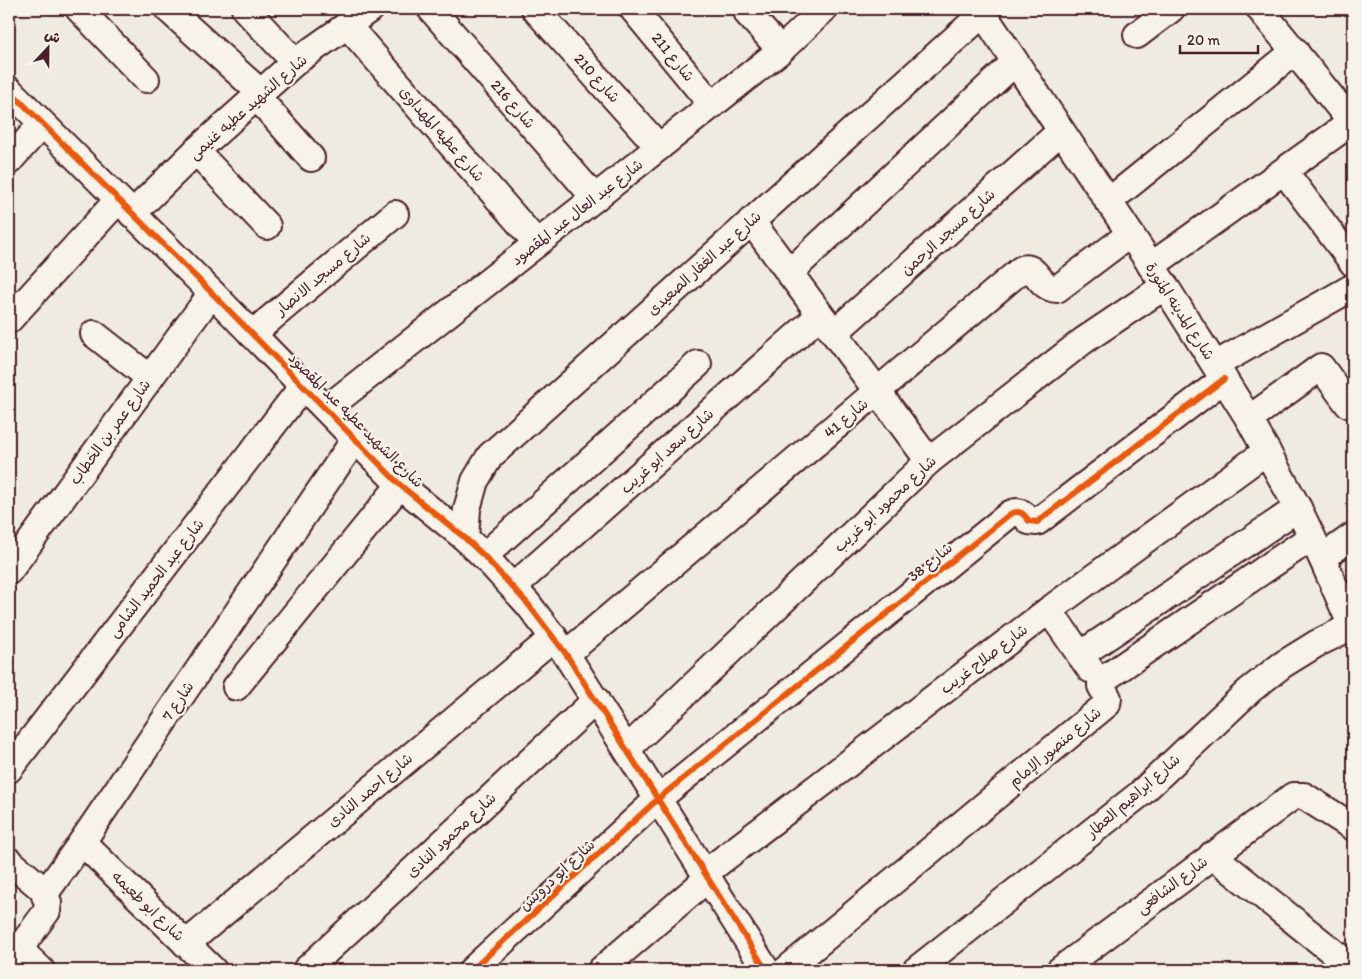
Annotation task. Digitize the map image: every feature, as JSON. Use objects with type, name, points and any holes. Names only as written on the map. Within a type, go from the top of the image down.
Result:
[{"type":"street","points":[[79,9],[146,79]]},
{"type":"street","points":[[168,9],[259,95],[311,158]]},
{"type":"street","points":[[245,9],[295,62]]},
{"type":"street","name":"شارع الشهيد عطيه غنيمى","points":[[9,320],[125,206],[196,152],[295,62],[370,9]]},
{"type":"street","name":"شارع 216","points":[[431,9],[595,198]]},
{"type":"street","name":"شارع 210","points":[[535,9],[659,147]]},
{"type":"street","name":"شارع عبد العال عبد المقصود","points":[[326,409],[781,50],[824,9]]},
{"type":"street","points":[[1137,35],[1172,9]]},
{"type":"street","points":[[1260,9],[1352,123]]},
{"type":"street","name":"شارع المدينه المنورة","points":[[983,10],[1015,62],[1158,276],[1268,451],[1298,508],[1352,627]]},
{"type":"street","name":"شارع عبد الغفار الصعيدى","points":[[474,547],[467,509],[475,481],[490,456],[983,10]]},
{"type":"street","name":"شارع 211","points":[[640,11],[712,105]]},
{"type":"street","points":[[748,14],[781,50]]},
{"type":"street","name":"شارع عطيه المهداوى","points":[[347,25],[537,243]]},
{"type":"street","points":[[1108,202],[1295,51]]},
{"type":"street","points":[[789,273],[1015,62]]},
{"type":"street","name":"شارع الشهيد عطيه عبد المقصود","points":[[9,90],[400,485],[474,547],[513,587],[560,645],[596,700],[707,875],[760,968]]},
{"type":"street","name":"شارع محمود ابو غريب","points":[[627,749],[929,461],[1083,341],[1284,171],[1352,123]]},
{"type":"street","points":[[9,161],[42,124]]},
{"type":"street","name":"شارع مسجد الرحمن","points":[[827,324],[1061,131]]},
{"type":"street","points":[[196,152],[267,226]]},
{"type":"street","points":[[1284,171],[1353,263]]},
{"type":"street","name":"شارع مسجد الانصار","points":[[252,334],[395,214]]},
{"type":"street","points":[[751,221],[929,461]]},
{"type":"street","name":"شارع 41","points":[[560,645],[878,391],[1022,269],[1029,268],[1043,284],[1052,289],[1057,289],[1130,234]]},
{"type":"street","points":[[1219,372],[1353,287]]},
{"type":"street","name":"شارع عمر بن الخطاب","points":[[9,571],[212,293]]},
{"type":"street","name":"شارع سعد ابو غريب","points":[[513,587],[827,324]]},
{"type":"street","points":[[94,334],[150,378]]},
{"type":"street","points":[[474,547],[698,364]]},
{"type":"street","points":[[1249,420],[1321,367],[1348,404],[1353,401]]},
{"type":"street","name":"شارع 38","points":[[658,798],[1010,514],[1020,512],[1024,514],[1029,522],[1037,522],[1219,372]]},
{"type":"street","name":"شارع عبد الحميد الشامى","points":[[9,769],[304,386]]},
{"type":"street","name":"شارع 7","points":[[14,956],[47,911],[46,892],[82,842],[355,439]]},
{"type":"street","name":"شارع صلاح غريب","points":[[601,970],[707,875],[1049,610],[1268,451]]},
{"type":"street","points":[[236,688],[400,485]]},
{"type":"street","points":[[1080,655],[1298,508]]},
{"type":"street","name":"شارع منصور الإمام","points":[[786,970],[1108,704],[1108,698],[1100,683],[1102,681],[1317,548],[1353,536]]},
{"type":"street","points":[[1049,610],[1100,683]]},
{"type":"street","name":"شارع ابراهيم العطار","points":[[916,970],[1140,794],[1250,690],[1282,665],[1316,644],[1352,627]]},
{"type":"street","name":"شارع احمد النادى","points":[[186,944],[560,645]]},
{"type":"street","name":"شارع محمود النادى","points":[[306,970],[596,700]]},
{"type":"street","name":"شارع الشافعى","points":[[1060,970],[1293,796],[1304,796],[1353,827]]},
{"type":"street","name":"شارع ابو درويش","points":[[472,970],[658,798]]},
{"type":"street","name":"شارع ابو طعيمه","points":[[82,842],[213,970]]},
{"type":"street","points":[[1212,855],[1353,968]]},
{"type":"street","points":[[9,861],[46,892]]},
{"type":"street","points":[[14,956],[41,970]]},
{"type":"cycle path","points":[[9,90],[400,485],[465,538],[528,604],[566,654],[766,970]]},
{"type":"cycle path","points":[[472,970],[659,798],[1010,514],[1019,512],[1029,521],[1037,522],[1224,379]]}]
